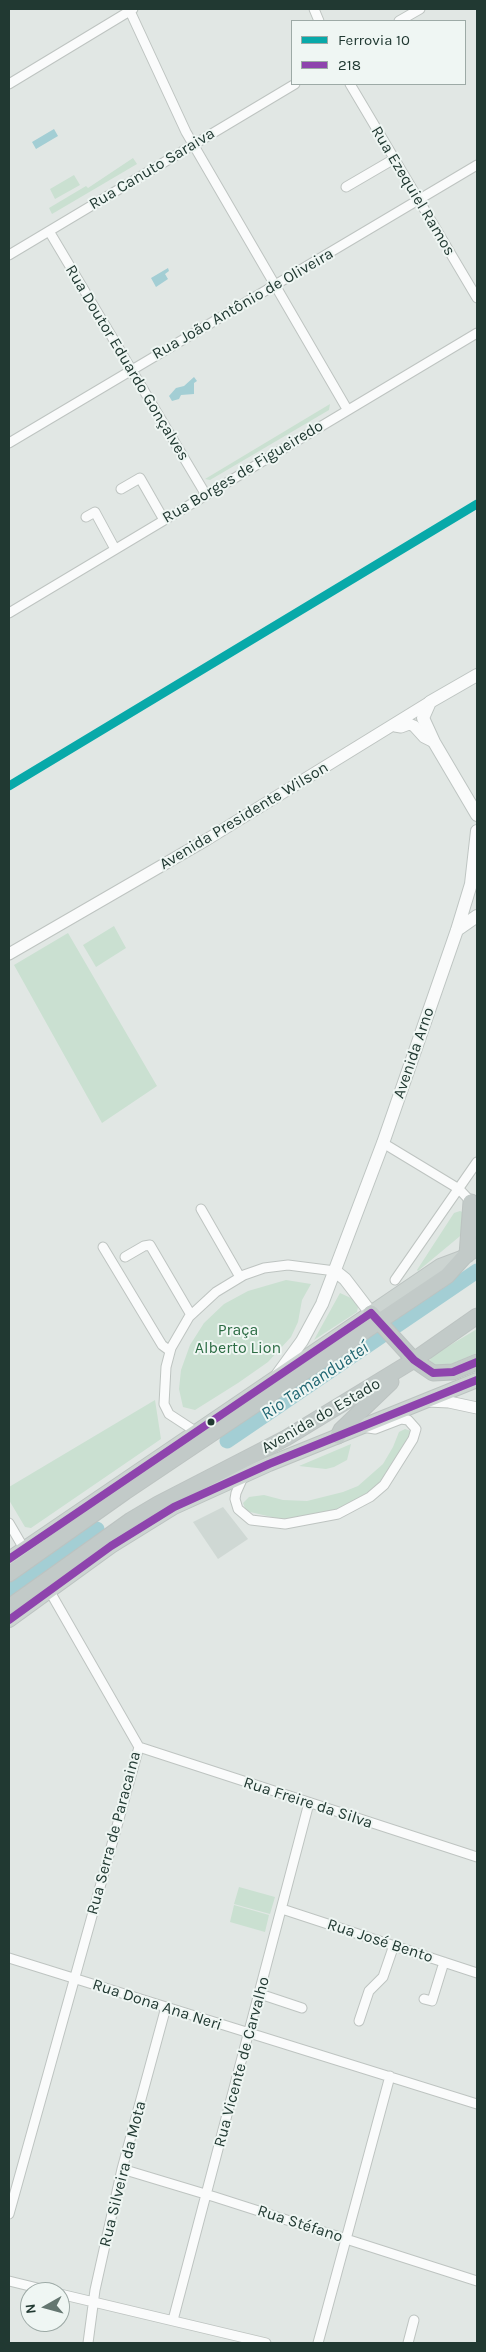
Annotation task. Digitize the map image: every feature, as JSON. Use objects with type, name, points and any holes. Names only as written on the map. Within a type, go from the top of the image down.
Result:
[{"type":"highway","points":[[9,1574],[375,1318],[447,1276],[470,1253],[474,1206]]},
{"type":"highway","name":"Avenida do Estado","points":[[9,1607],[85,1551],[158,1504],[286,1438],[396,1372],[476,1317]]},
{"type":"highway","points":[[375,1318],[414,1360],[433,1374],[441,1374],[477,1362]]},
{"type":"highway","points":[[338,1436],[341,1430],[392,1381],[396,1372]]},
{"type":"main road","name":"Avenida Presidente Wilson","points":[[430,702],[477,675]]},
{"type":"main road","points":[[430,702],[423,718],[434,742],[477,817]]},
{"type":"main road","name":"Avenida Arno","points":[[335,1271],[383,1143],[457,930],[474,889],[477,831]]},
{"type":"main road","points":[[457,930],[477,916]]},
{"type":"main road","points":[[9,1559],[23,1547],[275,1377],[375,1318],[345,1279],[335,1271],[312,1325],[275,1377]]},
{"type":"main road","points":[[338,1436],[477,1380]]},
{"type":"main road","name":"Avenida do Estado","points":[[9,1620],[146,1523],[174,1507],[338,1436]]},
{"type":"street","points":[[9,83],[131,9],[193,144],[347,409]]},
{"type":"street","points":[[402,20],[420,9]]},
{"type":"street","name":"Rua Canuto Saraiva","points":[[11,252],[50,231],[293,85]]},
{"type":"street","name":"Rua Ezequiel Ramos","points":[[351,85],[477,298]]},
{"type":"street","points":[[346,187],[394,159]]},
{"type":"street","name":"Rua João Antônio de Oliveira","points":[[9,443],[477,165]]},
{"type":"street","name":"Rua Doutor Eduardo Gonçalves","points":[[50,231],[206,496]]},
{"type":"street","name":"Rua Borges de Figueiredo","points":[[9,613],[206,496],[347,409],[477,333]]},
{"type":"street","points":[[121,489],[140,478],[164,520]]},
{"type":"street","points":[[86,517],[95,512],[115,549]]},
{"type":"street","name":"Avenida Presidente Wilson","points":[[9,954],[206,840],[430,702]]},
{"type":"street","points":[[393,725],[409,724],[434,742]]},
{"type":"street","points":[[383,1143],[459,1189],[474,1206]]},
{"type":"street","points":[[395,1280],[477,1162]]},
{"type":"street","points":[[200,1209],[240,1277]]},
{"type":"street","points":[[125,1257],[144,1246],[150,1245],[191,1315]]},
{"type":"street","points":[[103,1247],[162,1345],[170,1351]]},
{"type":"street","points":[[195,1431],[169,1414],[164,1404],[166,1367],[170,1351],[191,1315],[216,1292],[240,1277],[264,1268],[288,1265],[335,1271]]},
{"type":"street","points":[[426,1401],[449,1402],[477,1408]]},
{"type":"street","points":[[244,1476],[235,1499],[238,1509],[251,1520],[284,1524],[338,1514],[370,1497],[384,1485],[413,1439],[416,1429],[408,1420],[401,1419],[375,1430],[361,1427]]},
{"type":"street","points":[[9,1523],[23,1547]]},
{"type":"street","name":"Rua Serra de Paracaina","points":[[9,2214],[139,1747],[49,1590]]},
{"type":"street","name":"Rua Freire da Silva","points":[[139,1747],[477,1857]]},
{"type":"street","name":"Rua Vicente de Carvalho","points":[[173,2320],[309,1803]]},
{"type":"street","name":"Rua José Bento","points":[[282,1909],[477,1973]]},
{"type":"street","points":[[359,2021],[369,1991],[383,1978],[394,1945]]},
{"type":"street","name":"Rua Dona Ana Neri","points":[[9,1958],[477,2104]]},
{"type":"street","points":[[424,1999],[432,2001],[444,1962]]},
{"type":"street","points":[[260,1994],[302,2008]]},
{"type":"street","name":"Rua Silveira da Mota","points":[[88,2343],[93,2302],[122,2169],[166,2007]]},
{"type":"street","points":[[318,2343],[390,2076]]},
{"type":"street","name":"Rua Stéfano","points":[[122,2169],[477,2281]]},
{"type":"street","points":[[70,2296],[266,2343]]},
{"type":"street","points":[[408,2343],[414,2320]]},
{"type":"shaded area","points":[[223,1507],[248,1539],[218,1559],[193,1522]]},
{"type":"green space","points":[[133,158],[137,164],[52,214],[49,208],[86,186],[88,188]]},
{"type":"green space","points":[[74,175],[80,185],[55,199],[50,189]]},
{"type":"green space","points":[[330,404],[329,410],[210,480],[205,479]]},
{"type":"green space","points":[[114,926],[126,948],[96,967],[83,945]]},
{"type":"green space","points":[[68,933],[157,1086],[102,1123],[14,965]]},
{"type":"green space","points":[[460,1211],[465,1213],[465,1232],[418,1271],[454,1213]]},
{"type":"green space","name":"Praça Alberto Lion","points":[[286,1280],[311,1284],[302,1300],[298,1322],[291,1337],[268,1362],[238,1383],[195,1410],[183,1407],[179,1389],[181,1370],[190,1345],[204,1323],[224,1304],[248,1291]]},
{"type":"green space","name":"Praça Alberto Lion","points":[[340,1293],[353,1299],[358,1307],[357,1312],[314,1340]]},
{"type":"green space","points":[[477,1329],[477,1353],[445,1367],[436,1368],[429,1362],[432,1356]]},
{"type":"green space","points":[[155,1400],[161,1439],[31,1528],[25,1527],[9,1500],[9,1487]]},
{"type":"green space","points":[[405,1429],[411,1431],[406,1445],[379,1485],[350,1505],[317,1516],[280,1519],[246,1511],[243,1503],[249,1497],[264,1495],[283,1500],[307,1501],[343,1492],[358,1486],[383,1464],[399,1432]]},
{"type":"green space","points":[[351,1444],[347,1460],[334,1467],[326,1469],[299,1466]]},
{"type":"green space","points":[[239,1887],[275,1897],[270,1914],[234,1904]]},
{"type":"green space","points":[[234,1905],[269,1915],[265,1932],[230,1922]]},
{"type":"water","points":[[54,129],[58,136],[36,149],[32,142]]},
{"type":"water","points":[[168,268],[169,271],[165,274],[168,279],[156,287],[151,278]]},
{"type":"water","points":[[194,377],[197,381],[194,383],[194,394],[181,395],[179,399],[172,401],[169,396],[176,388],[184,386]]},
{"type":"waterway","name":"Rio Tamanduateí","points":[[227,1441],[477,1271]]},
{"type":"waterway","name":"Rio Tamanduateí","points":[[9,1591],[34,1570],[97,1529]]},
{"type":"rail line","name":"10","points":[[9,786],[477,504]]},
{"type":"transit line","name":"218","points":[[9,1559],[371,1313],[414,1360],[433,1373],[453,1372],[477,1362]]},
{"type":"transit line","name":"218","points":[[9,1620],[111,1546],[174,1507],[269,1464],[477,1380]]}]
